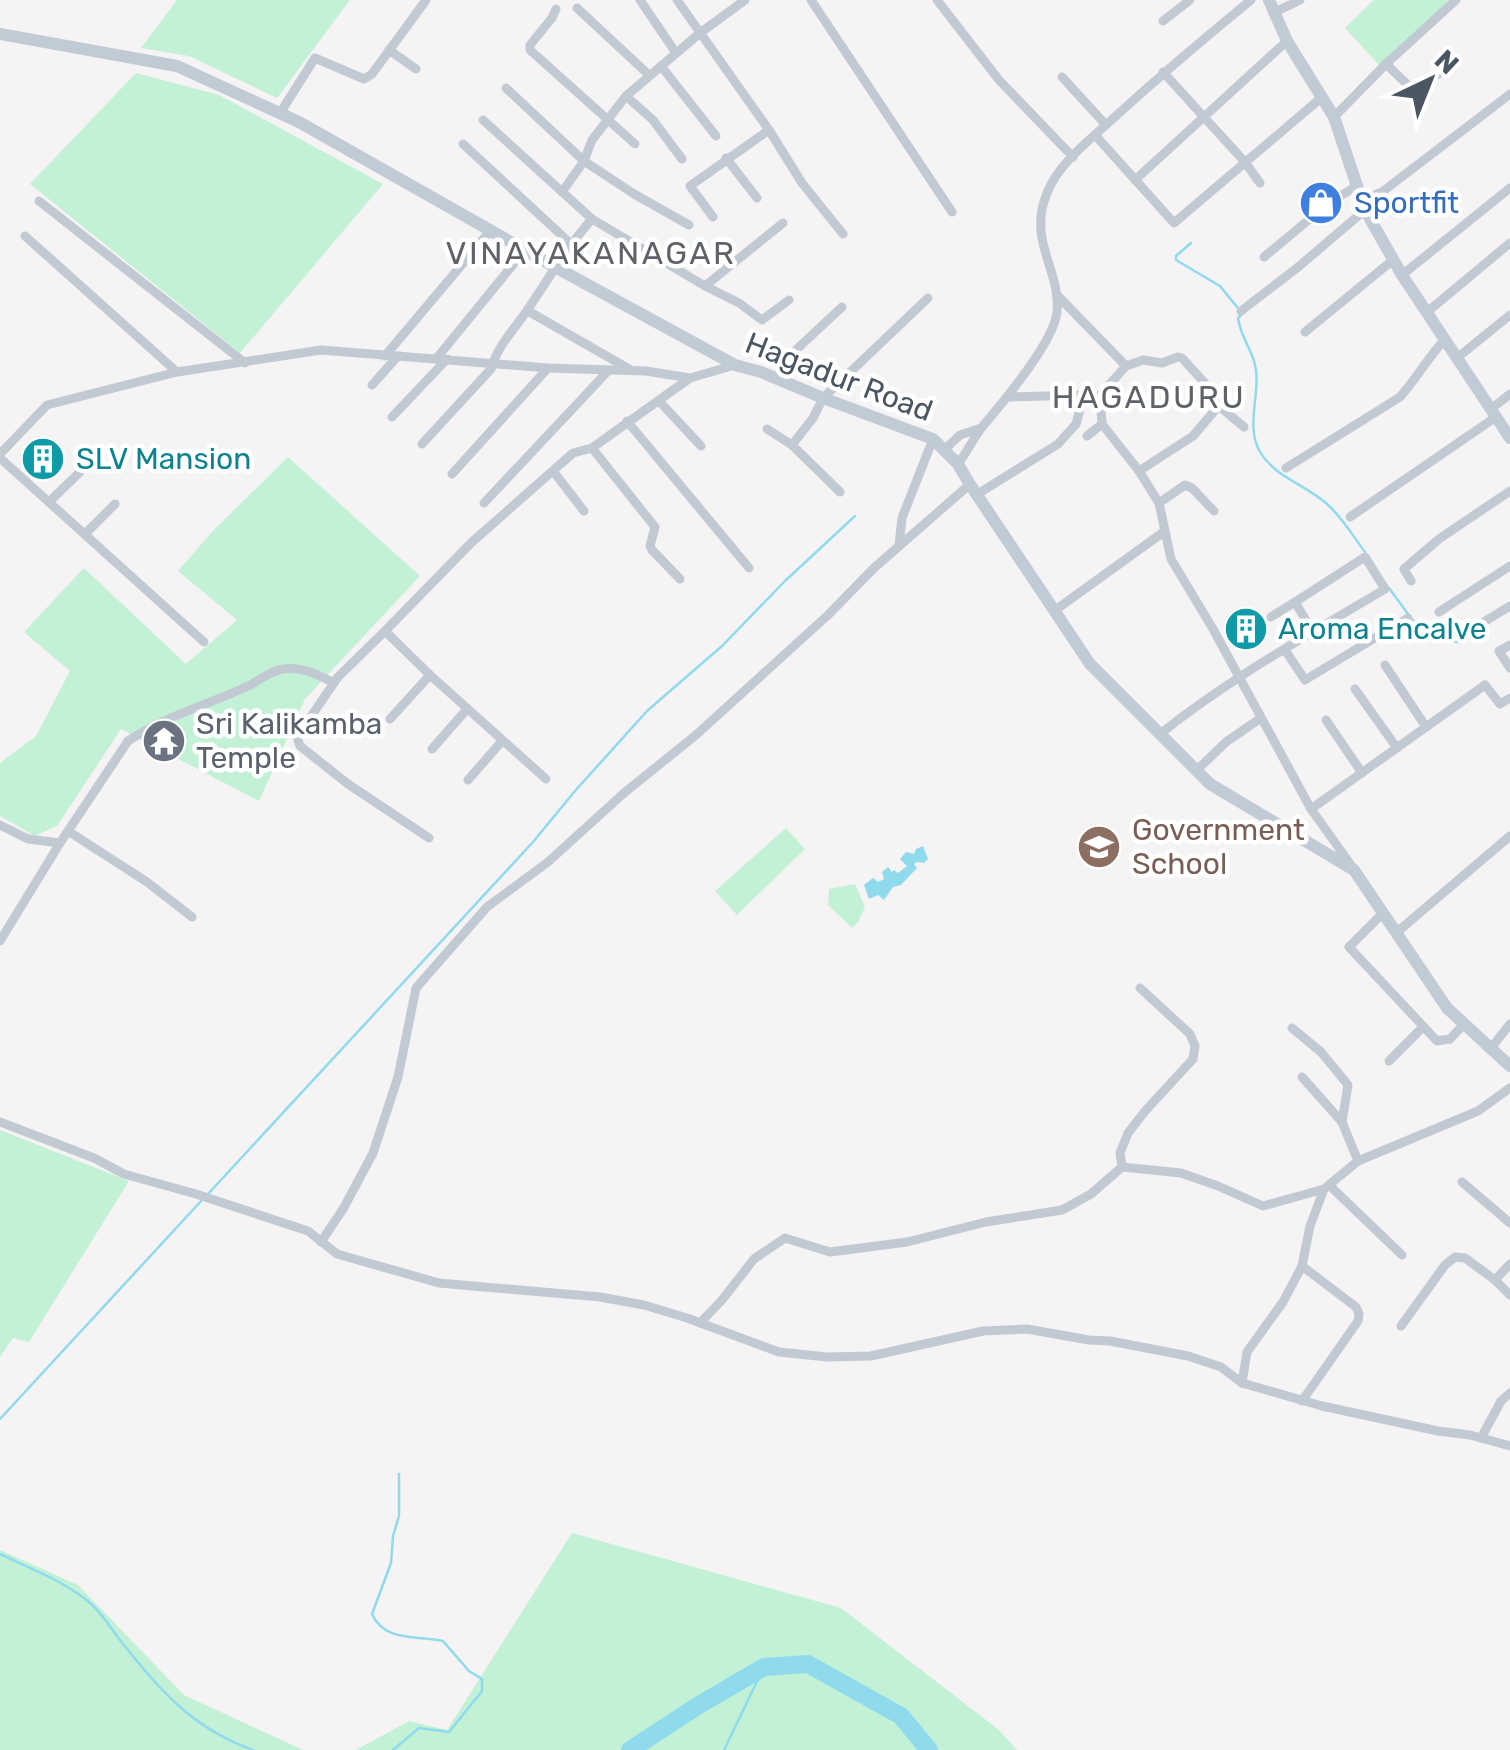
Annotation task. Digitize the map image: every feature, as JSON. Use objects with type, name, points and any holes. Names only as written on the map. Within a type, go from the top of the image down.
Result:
[{"type":"street","points":[[280,113],[315,58],[364,79],[372,74],[426,0]]},
{"type":"street","points":[[640,0],[676,52]]},
{"type":"street","points":[[677,0],[802,183],[844,234]]},
{"type":"street","points":[[562,192],[584,160],[592,140],[626,96],[745,0]]},
{"type":"street","points":[[810,0],[952,212]]},
{"type":"street","points":[[936,0],[999,80],[1073,157]]},
{"type":"street","points":[[1163,21],[1190,0]]},
{"type":"street","points":[[958,464],[981,428],[1010,397],[1052,329],[1057,295],[1042,244],[1041,214],[1056,175],[1164,72],[1251,0]]},
{"type":"street","points":[[1300,0],[1271,7],[1334,117],[1361,198],[1402,276],[1510,438]]},
{"type":"street","points":[[1334,117],[1452,1]]},
{"type":"street","points":[[578,8],[649,75]]},
{"type":"street","points":[[556,9],[530,50],[636,144]]},
{"type":"street","name":"Hagadur Road","points":[[0,34],[177,66],[280,113],[736,364],[933,439],[958,464],[1090,664],[1210,784],[1354,870],[1446,1008],[1510,1066]]},
{"type":"street","points":[[1135,180],[1287,40]]},
{"type":"street","points":[[389,50],[416,69]]},
{"type":"street","points":[[1386,64],[1415,87],[1440,73]]},
{"type":"street","points":[[661,66],[716,136]]},
{"type":"street","points":[[1164,72],[1260,183]]},
{"type":"street","points":[[1062,77],[1106,125]]},
{"type":"street","points":[[506,88],[584,160],[689,225]]},
{"type":"street","points":[[1264,257],[1330,202],[1382,192],[1510,94]]},
{"type":"street","points":[[626,96],[653,120],[682,158]]},
{"type":"street","points":[[1096,135],[1174,224],[1321,98]]},
{"type":"street","points":[[483,120],[592,220],[762,320],[789,300]]},
{"type":"street","points":[[713,217],[690,186],[769,130]]},
{"type":"street","points":[[463,144],[570,244]]},
{"type":"street","points":[[726,158],[757,198]]},
{"type":"street","points":[[1402,276],[1510,188]]},
{"type":"street","points":[[1241,311],[1297,268],[1361,198]]},
{"type":"street","points":[[40,201],[245,364]]},
{"type":"street","points":[[422,444],[491,368],[494,356],[570,244],[592,220]]},
{"type":"street","points":[[705,286],[784,222]]},
{"type":"street","points":[[385,356],[492,230]]},
{"type":"street","points":[[26,236],[177,372]]},
{"type":"street","points":[[1426,313],[1510,243]]},
{"type":"street","points":[[392,417],[525,250]]},
{"type":"street","points":[[1305,332],[1393,260]]},
{"type":"street","points":[[1057,295],[1126,366]]},
{"type":"street","points":[[792,446],[814,418],[823,398],[928,298]]},
{"type":"street","points":[[777,378],[783,362],[842,307]]},
{"type":"street","points":[[528,311],[633,371]]},
{"type":"street","points":[[1457,358],[1510,315]]},
{"type":"street","points":[[1286,468],[1400,398],[1424,362],[1445,340]]},
{"type":"street","points":[[204,642],[0,456],[47,404],[177,372],[321,350],[690,378]]},
{"type":"street","points":[[372,385],[398,356]]},
{"type":"street","points":[[1139,471],[1193,436],[1222,402],[1178,356],[1162,363],[1143,360],[1126,366],[1100,395],[1102,424],[1159,503],[1171,560],[1311,810],[1354,870]]},
{"type":"street","points":[[429,838],[348,784],[300,746],[297,737],[338,677],[472,542],[573,454],[592,448],[690,378],[736,364]]},
{"type":"street","points":[[452,474],[548,368]]},
{"type":"street","points":[[484,503],[608,371]]},
{"type":"street","points":[[1350,517],[1493,413],[1510,394]]},
{"type":"street","points":[[321,1242],[373,1152],[398,1077],[416,988],[487,907],[548,862],[696,735],[899,546],[973,490],[1058,444],[1076,424],[1084,395]]},
{"type":"street","points":[[1010,397],[1100,395]]},
{"type":"street","points":[[660,402],[700,446]]},
{"type":"street","points":[[1219,406],[1244,427]]},
{"type":"street","points":[[628,421],[748,568]]},
{"type":"street","points":[[1087,436],[1102,424]]},
{"type":"street","points":[[944,450],[960,435],[981,428]]},
{"type":"street","points":[[767,429],[792,446],[840,492]]},
{"type":"street","points":[[899,546],[902,518],[933,439]]},
{"type":"street","points":[[592,448],[655,527],[650,546],[680,579]]},
{"type":"street","points":[[50,501],[80,472]]},
{"type":"street","points":[[553,472],[584,512]]},
{"type":"street","points":[[1159,503],[1186,485],[1214,511]]},
{"type":"street","points":[[1411,581],[1404,570],[1438,539],[1510,491]]},
{"type":"street","points":[[85,534],[114,504]]},
{"type":"street","points":[[1054,610],[1164,531]]},
{"type":"street","points":[[1160,734],[1239,676],[1385,588],[1365,557],[1271,617]]},
{"type":"street","points":[[1439,612],[1510,566]]},
{"type":"street","points":[[1295,602],[1313,632]]},
{"type":"street","points":[[1474,628],[1510,606]]},
{"type":"street","points":[[1284,650],[1306,680],[1408,618]]},
{"type":"street","points":[[385,631],[546,779]]},
{"type":"street","points":[[1510,645],[1499,652],[1510,668]]},
{"type":"street","points":[[1385,664],[1426,727]]},
{"type":"street","points":[[0,941],[128,740],[280,668],[308,670],[334,683]]},
{"type":"street","points":[[390,719],[430,674]]},
{"type":"street","points":[[1311,810],[1485,686],[1500,704],[1510,698]]},
{"type":"street","points":[[1355,689],[1397,748]]},
{"type":"street","points":[[432,748],[467,708]]},
{"type":"street","points":[[1197,770],[1226,742],[1260,718]]},
{"type":"street","points":[[1326,720],[1362,773]]},
{"type":"street","points":[[468,780],[502,741]]},
{"type":"street","points":[[0,825],[28,840],[60,843]]},
{"type":"street","points":[[68,831],[192,917]]},
{"type":"street","points":[[1396,934],[1510,836]]},
{"type":"street","points":[[1383,913],[1349,948],[1437,1041],[1450,1039],[1464,1024]]},
{"type":"street","points":[[1122,1167],[1120,1153],[1128,1133],[1194,1059],[1195,1046],[1190,1034],[1140,988]]},
{"type":"street","points":[[1491,1048],[1510,1024]]},
{"type":"street","points":[[1389,1061],[1424,1026]]},
{"type":"street","points":[[1292,1028],[1321,1052],[1348,1084],[1342,1122]]},
{"type":"street","points":[[1302,1077],[1342,1122],[1358,1161]]},
{"type":"street","points":[[700,1323],[754,1259],[786,1238],[830,1252],[907,1242],[986,1222],[1062,1210],[1091,1194],[1122,1167],[1181,1173],[1263,1206],[1326,1187],[1358,1161],[1478,1110],[1510,1088]]},
{"type":"street","points":[[0,1122],[94,1158],[124,1174],[308,1231],[336,1254],[439,1283],[600,1298],[644,1306],[779,1352],[827,1357],[871,1356],[984,1331],[1027,1330],[1110,1341],[1188,1356],[1221,1367],[1242,1382],[1302,1401],[1510,1446]]},
{"type":"street","points":[[1462,1182],[1510,1224]]},
{"type":"street","points":[[1326,1187],[1402,1255]]},
{"type":"street","points":[[1242,1382],[1247,1352],[1283,1302],[1302,1266],[1310,1226],[1326,1187]]},
{"type":"street","points":[[1401,1326],[1455,1257],[1465,1258],[1510,1295]]},
{"type":"street","points":[[1494,1280],[1510,1264]]},
{"type":"street","points":[[1302,1266],[1356,1307],[1359,1314],[1302,1401]]},
{"type":"street","points":[[1482,1438],[1510,1393]]},
{"type":"green space","points":[[177,0],[350,0],[277,98],[189,56],[141,48]]},
{"type":"green space","points":[[1374,0],[1450,0],[1379,65],[1345,28]]},
{"type":"green space","points":[[136,73],[219,95],[383,184],[240,353],[30,184]]},
{"type":"green space","points":[[288,457],[420,576],[305,699],[259,801],[121,729],[57,826],[35,836],[0,816],[0,763],[36,736],[70,671],[24,632],[84,568],[186,664],[237,620],[178,571]]},
{"type":"green space","points":[[786,828],[805,849],[737,915],[715,891]]},
{"type":"green space","points":[[855,884],[865,907],[852,928],[828,905],[829,889]]},
{"type":"green space","points":[[0,1130],[129,1181],[29,1342],[13,1338],[0,1357]]},
{"type":"green space","points":[[572,1533],[841,1608],[999,1730],[1017,1750],[356,1750],[409,1721],[447,1730]]},
{"type":"green space","points":[[0,1550],[78,1585],[184,1695],[303,1750],[0,1750]]},
{"type":"water","points":[[923,846],[928,859],[924,863],[914,864],[917,868],[901,885],[893,887],[884,900],[878,895],[869,899],[864,885],[873,878],[878,882],[884,879],[882,872],[888,867],[898,873],[907,866],[900,859],[906,852],[914,854]]},
{"type":"waterway","points":[[1191,243],[1176,260],[1220,286],[1237,307]]},
{"type":"waterway","points":[[1242,314],[1239,325],[1256,372],[1253,419],[1260,452],[1274,468],[1332,509],[1365,552]]},
{"type":"waterway","points":[[208,1194],[533,842],[647,711],[722,646],[855,516]]},
{"type":"waterway","points":[[1389,588],[1408,614]]},
{"type":"waterway","points":[[1413,620],[1433,641],[1462,642],[1476,633]]},
{"type":"waterway","points":[[0,1419],[202,1200]]},
{"type":"waterway","points":[[393,1750],[419,1728],[449,1732],[482,1691],[482,1679],[469,1671],[443,1641],[394,1634],[385,1630],[372,1614],[391,1563],[399,1516],[399,1474]]},
{"type":"waterway","points":[[0,1554],[79,1594],[103,1616],[151,1678],[180,1707],[212,1731],[253,1750]]},
{"type":"waterway","points":[[630,1750],[764,1667],[808,1664],[901,1716],[929,1750]]},
{"type":"waterway","points":[[724,1750],[764,1667]]},
{"type":"place","name":"Sportfit","points":[[1321,203]]},
{"type":"place","name":"SLV Mansion","points":[[43,459]]},
{"type":"place","name":"Aroma Encalve","points":[[1246,629]]},
{"type":"place","name":"Sri Kalikamba Temple","points":[[164,741]]},
{"type":"place","name":"Government School","points":[[1099,847]]},
{"type":"district","name":"VINAYAKANAGAR","points":[[591,253]]},
{"type":"district","name":"HAGADURU","points":[[1149,397]]}]
